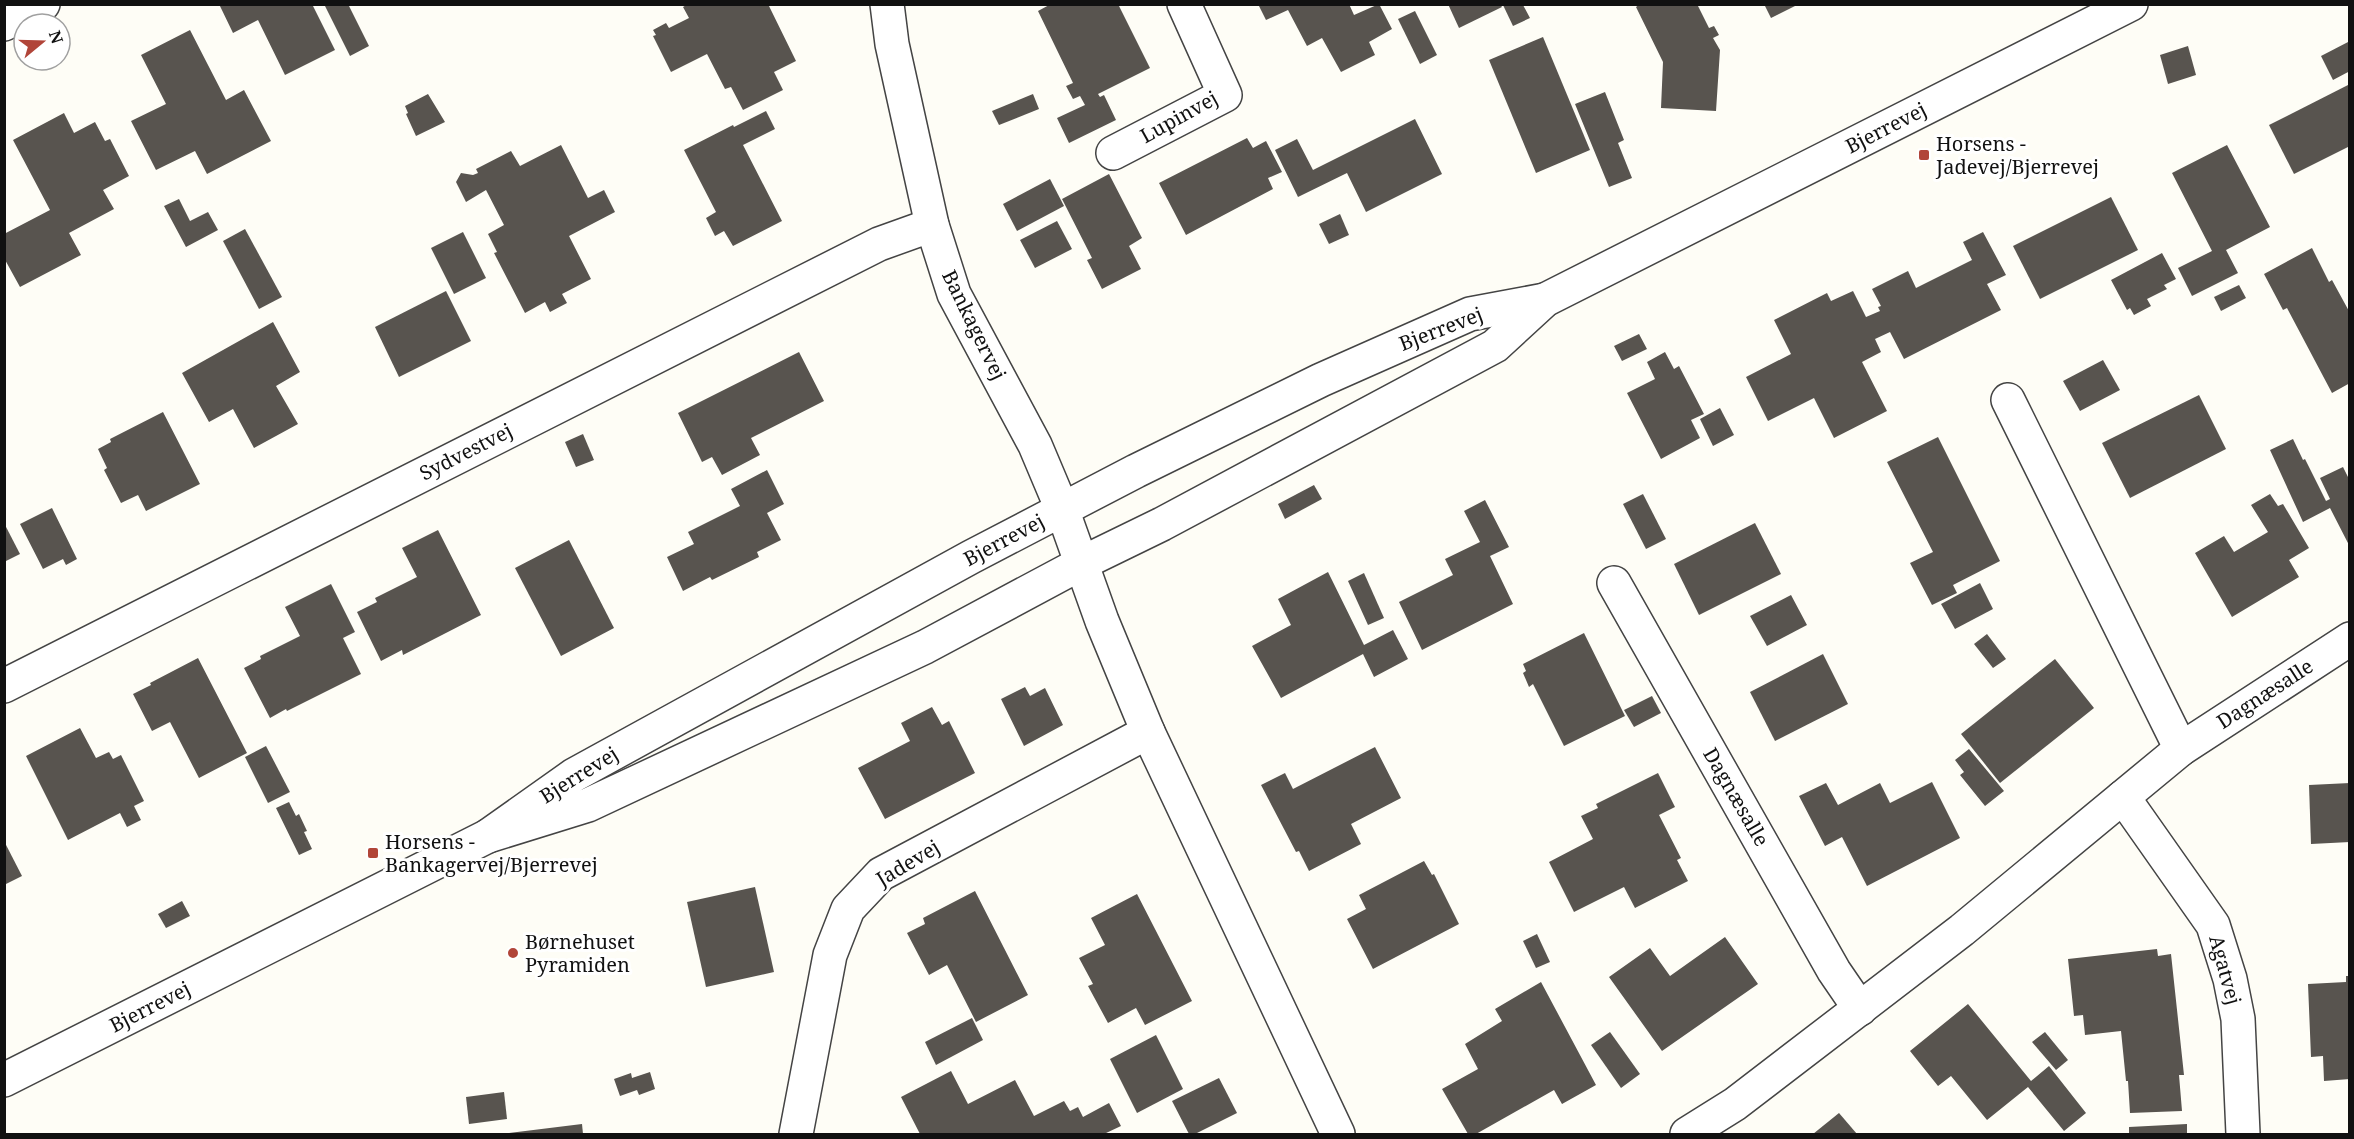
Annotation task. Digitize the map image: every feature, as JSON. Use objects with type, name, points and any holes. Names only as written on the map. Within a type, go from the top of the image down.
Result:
[{"type":"street","points":[[4,24],[43,4]]},
{"type":"street","name":"Bankagervej","points":[[887,4],[892,44],[932,225],[954,294],[1035,445],[1082,563]]},
{"type":"street","name":"Lupinvej","points":[[1113,153],[1225,95],[1184,4]]},
{"type":"street","name":"Bjerrevej","points":[[488,836],[598,800],[925,646],[1082,563],[1162,524],[1495,346],[1545,300],[2131,4]]},
{"type":"street","name":"Sydvestvej","points":[[4,686],[879,244],[932,225]]},
{"type":"street","name":"Bjerrevej","points":[[4,1080],[488,836],[574,775],[1062,509],[1321,380],[1470,314],[1545,300]]},
{"type":"street","points":[[2008,400],[2181,749]]},
{"type":"street","points":[[1082,563],[1109,640],[1148,732],[1338,1134]]},
{"type":"street","name":"Dagnæsalle","points":[[1614,583],[1834,971],[1860,1009]]},
{"type":"street","name":"Dagnæsalle","points":[[1687,1134],[1735,1104],[1962,930],[2181,749],[2349,639]]},
{"type":"street","name":"Jadevej","points":[[796,1134],[830,955],[848,909],[881,874],[1148,732]]},
{"type":"street","name":"Agatvej","points":[[2123,797],[2213,925],[2230,979],[2238,1019],[2243,1134]]},
{"type":"building","points":[[219,4],[312,4],[335,50],[285,75],[258,20],[233,33]]},
{"type":"building","points":[[324,4],[348,4],[369,46],[350,56]]},
{"type":"building","points":[[688,4],[768,4],[796,61],[774,72],[783,90],[743,110],[731,87],[725,89],[707,54],[671,72],[653,36],[656,35],[653,30],[666,23],[669,28],[689,18],[683,7]]},
{"type":"building","points":[[1051,4],[1118,4],[1150,68],[1098,94],[1100,97],[1104,95],[1116,120],[1069,143],[1057,118],[1085,105],[1080,96],[1073,99],[1066,86],[1073,83],[1038,11]]},
{"type":"building","points":[[1258,4],[1349,4],[1354,15],[1379,4],[1392,29],[1369,42],[1375,55],[1341,72],[1322,38],[1307,46],[1288,10],[1266,20]]},
{"type":"building","points":[[1448,4],[1500,4],[1502,7],[1459,28]]},
{"type":"building","points":[[1640,4],[1697,4],[1709,28],[1714,26],[1719,35],[1713,38],[1720,50],[1716,111],[1661,108],[1663,62],[1636,7]]},
{"type":"building","points":[[1764,4],[1799,4],[1771,18]]},
{"type":"building","points":[[1503,5],[1523,5],[1530,18],[1513,26]]},
{"type":"building","points":[[1415,11],[1437,55],[1420,64],[1398,19]]},
{"type":"building","points":[[190,30],[226,100],[244,90],[271,141],[207,174],[195,151],[156,170],[131,121],[166,104],[141,55]]},
{"type":"building","points":[[1543,37],[1590,150],[1536,173],[1489,60]]},
{"type":"building","points":[[2350,41],[2350,71],[2333,80],[2321,56]]},
{"type":"building","points":[[2188,46],[2196,75],[2168,84],[2160,55]]},
{"type":"building","points":[[2350,84],[2350,146],[2294,174],[2269,125]]},
{"type":"building","points":[[1605,92],[1624,140],[1618,143],[1632,178],[1609,187],[1575,104]]},
{"type":"building","points":[[428,94],[445,122],[416,136],[406,114],[408,113],[405,106]]},
{"type":"building","points":[[1033,94],[1039,109],[999,125],[992,111]]},
{"type":"building","points":[[766,111],[775,129],[743,145],[782,221],[733,246],[724,231],[715,236],[706,218],[716,212],[684,150]]},
{"type":"building","points":[[64,113],[74,133],[95,122],[105,141],[110,139],[129,176],[103,190],[114,209],[69,233],[81,255],[20,287],[4,258],[4,234],[50,210],[13,140]]},
{"type":"building","points":[[1415,119],[1442,174],[1366,212],[1347,173],[1298,197],[1275,150],[1297,139],[1313,170]]},
{"type":"building","points":[[1247,138],[1253,148],[1266,141],[1282,172],[1268,178],[1273,189],[1186,235],[1159,183]]},
{"type":"building","points":[[561,145],[588,198],[604,190],[615,212],[569,236],[591,279],[562,294],[567,303],[550,312],[545,302],[525,313],[494,253],[497,252],[488,234],[504,225],[486,190],[466,202],[456,182],[461,173],[473,175],[478,173],[476,169],[511,151],[520,166]]},
{"type":"building","points":[[2227,145],[2270,227],[2226,250],[2238,273],[2192,296],[2178,268],[2212,251],[2172,173]]},
{"type":"building","points":[[1109,174],[1142,238],[1129,246],[1141,269],[1102,289],[1087,260],[1092,258],[1062,199]]},
{"type":"building","points":[[1050,179],[1064,206],[1017,231],[1003,204]]},
{"type":"building","points":[[2111,197],[2138,250],[2040,299],[2013,246]]},
{"type":"building","points":[[179,199],[190,221],[208,212],[218,230],[186,247],[164,206]]},
{"type":"building","points":[[1340,214],[1349,235],[1329,244],[1319,224]]},
{"type":"building","points":[[1057,221],[1072,249],[1035,268],[1020,240]]},
{"type":"building","points":[[245,229],[282,297],[259,309],[223,241]]},
{"type":"building","points":[[463,232],[486,278],[454,294],[431,248]]},
{"type":"building","points":[[1983,232],[2006,275],[1987,284],[2001,310],[1904,359],[1890,332],[1875,339],[1881,352],[1862,362],[1887,411],[1834,438],[1814,398],[1768,421],[1746,377],[1791,354],[1774,320],[1827,293],[1831,301],[1853,291],[1866,317],[1880,311],[1878,307],[1881,306],[1872,289],[1908,271],[1916,288],[1972,260],[1963,242]]},
{"type":"building","points":[[2312,248],[2329,282],[2332,280],[2350,313],[2350,383],[2332,393],[2287,308],[2283,310],[2264,274]]},
{"type":"building","points":[[2162,253],[2176,279],[2164,285],[2167,289],[2147,299],[2151,306],[2134,315],[2130,308],[2127,310],[2111,280]]},
{"type":"building","points":[[2239,285],[2246,298],[2221,311],[2214,297]]},
{"type":"building","points":[[446,291],[471,341],[399,377],[375,327]]},
{"type":"building","points":[[273,322],[300,372],[276,386],[298,424],[254,448],[233,409],[209,422],[182,373]]},
{"type":"building","points":[[1639,334],[1647,349],[1622,361],[1614,346]]},
{"type":"building","points":[[799,352],[824,401],[751,438],[760,455],[722,475],[712,457],[702,462],[678,413]]},
{"type":"building","points":[[1665,352],[1674,369],[1679,366],[1704,414],[1691,420],[1700,438],[1661,459],[1627,393],[1655,379],[1647,362]]},
{"type":"building","points":[[2103,360],[2120,390],[2080,411],[2063,381]]},
{"type":"building","points":[[2199,395],[2226,449],[2130,498],[2102,443]]},
{"type":"building","points":[[1720,408],[1734,435],[1713,446],[1700,419]]},
{"type":"building","points":[[163,412],[200,484],[146,511],[138,495],[121,503],[104,470],[107,468],[98,449],[111,442],[110,439]]},
{"type":"building","points":[[583,434],[594,460],[576,467],[565,442]]},
{"type":"building","points":[[1938,437],[2000,561],[1953,585],[1957,593],[1932,605],[1910,563],[1933,552],[1887,462]]},
{"type":"building","points":[[2293,439],[2326,501],[2330,499],[2320,478],[2343,467],[2350,481],[2350,547],[2330,508],[2303,522],[2270,450]]},
{"type":"building","points":[[767,470],[784,504],[767,513],[781,540],[757,552],[759,557],[712,580],[710,577],[683,591],[667,557],[694,544],[688,532],[740,506],[731,489]]},
{"type":"building","points":[[1314,485],[1322,499],[1285,519],[1278,504]]},
{"type":"building","points":[[1643,494],[1666,539],[1646,549],[1623,504]]},
{"type":"building","points":[[2270,494],[2278,506],[2283,504],[2309,548],[2289,560],[2299,577],[2232,617],[2195,553],[2224,536],[2234,552],[2268,532],[2251,505]]},
{"type":"building","points":[[1485,500],[1509,547],[1490,556],[1513,604],[1422,650],[1399,602],[1453,575],[1445,559],[1480,542],[1464,511]]},
{"type":"building","points":[[52,508],[77,559],[66,565],[63,559],[43,569],[20,524]]},
{"type":"building","points":[[4,523],[20,554],[4,562]]},
{"type":"building","points":[[1755,523],[1781,574],[1699,615],[1674,564]]},
{"type":"building","points":[[438,530],[481,615],[403,655],[402,650],[381,661],[357,612],[377,602],[375,598],[417,577],[402,548]]},
{"type":"building","points":[[569,540],[614,628],[561,656],[515,568]]},
{"type":"building","points":[[1328,572],[1364,645],[1393,630],[1408,659],[1374,677],[1363,654],[1281,698],[1252,646],[1291,625],[1278,599]]},
{"type":"building","points":[[1364,573],[1384,618],[1368,625],[1348,581]]},
{"type":"building","points":[[1980,583],[1993,609],[1955,629],[1941,604]]},
{"type":"building","points":[[331,584],[355,632],[343,638],[361,674],[270,718],[244,668],[261,659],[260,656],[300,636],[285,607]]},
{"type":"building","points":[[1791,595],[1807,625],[1767,646],[1750,616]]},
{"type":"building","points":[[1584,633],[1625,716],[1564,746],[1533,684],[1529,687],[1523,673],[1526,671],[1523,664]]},
{"type":"building","points":[[1987,634],[2006,659],[1993,668],[1974,644]]},
{"type":"building","points":[[1823,654],[1848,704],[1775,741],[1750,692]]},
{"type":"building","points":[[198,658],[247,753],[199,778],[170,722],[152,731],[133,694]]},
{"type":"building","points":[[2055,659],[2094,708],[2000,783],[1961,734]]},
{"type":"building","points":[[1025,687],[1030,696],[1045,688],[1063,725],[1024,746],[1001,699]]},
{"type":"building","points":[[1652,696],[1661,713],[1634,727],[1624,710]]},
{"type":"building","points":[[932,707],[942,725],[949,721],[975,773],[885,819],[858,768],[910,741],[901,723]]},
{"type":"building","points":[[80,728],[96,758],[109,752],[113,759],[121,755],[144,801],[134,806],[141,820],[127,827],[120,813],[68,840],[26,756]]},
{"type":"building","points":[[266,746],[290,792],[268,803],[245,757]]},
{"type":"building","points":[[1375,747],[1401,798],[1351,824],[1361,844],[1309,871],[1299,851],[1296,852],[1261,785],[1285,773],[1293,789]]},
{"type":"building","points":[[1969,749],[2004,791],[1985,806],[1960,775],[1964,772],[1955,760]]},
{"type":"building","points":[[1658,773],[1675,807],[1659,815],[1681,858],[1677,860],[1688,881],[1635,908],[1624,887],[1574,912],[1549,862],[1593,839],[1581,816],[1598,808],[1596,804]]},
{"type":"building","points":[[1932,782],[1960,838],[1867,886],[1842,837],[1825,846],[1799,796],[1826,783],[1838,805],[1880,783],[1890,803]]},
{"type":"building","points":[[2350,783],[2350,842],[2311,844],[2309,785]]},
{"type":"building","points":[[289,802],[296,816],[299,814],[312,849],[299,855],[276,808]]},
{"type":"building","points":[[4,841],[22,876],[4,885]]},
{"type":"building","points":[[1424,861],[1432,875],[1434,874],[1459,924],[1373,969],[1347,919],[1366,909],[1359,895]]},
{"type":"building","points":[[755,887],[774,972],[706,987],[687,902]]},
{"type":"building","points":[[975,891],[1028,995],[976,1022],[947,965],[929,975],[907,933],[925,924],[923,918]]},
{"type":"building","points":[[1137,894],[1192,1001],[1145,1025],[1136,1008],[1108,1023],[1088,986],[1093,984],[1079,958],[1105,945],[1091,918]]},
{"type":"building","points":[[182,901],[190,916],[166,928],[158,914]]},
{"type":"building","points":[[1537,934],[1550,962],[1536,968],[1523,941]]},
{"type":"building","points":[[1725,937],[1758,984],[1662,1051],[1609,977],[1650,948],[1670,976]]},
{"type":"building","points":[[2157,949],[2158,956],[2171,954],[2184,1075],[2179,1075],[2182,1111],[2130,1113],[2121,1031],[2085,1035],[2083,1015],[2074,1016],[2068,959]]},
{"type":"building","points":[[2346,976],[2350,976],[2350,1079],[2324,1081],[2323,1056],[2311,1057],[2308,984],[2346,982]]},
{"type":"building","points":[[1541,982],[1596,1085],[1562,1104],[1554,1090],[1476,1134],[1468,1134],[1442,1089],[1478,1069],[1465,1044],[1502,1021],[1495,1009]]},
{"type":"building","points":[[1968,1004],[2031,1081],[2049,1066],[2086,1113],[2064,1131],[2028,1087],[1987,1120],[1951,1076],[1938,1086],[1910,1051]]},
{"type":"building","points":[[972,1018],[983,1040],[936,1065],[925,1042]]},
{"type":"building","points":[[1610,1032],[1640,1074],[1621,1088],[1591,1045]]},
{"type":"building","points":[[2045,1032],[2068,1060],[2056,1070],[2032,1042]]},
{"type":"building","points":[[1156,1035],[1183,1089],[1137,1113],[1110,1059]]},
{"type":"building","points":[[951,1071],[968,1104],[1015,1080],[1034,1116],[1064,1101],[1070,1111],[1078,1107],[1083,1117],[1109,1103],[1121,1126],[1104,1134],[920,1134],[901,1097]]},
{"type":"building","points":[[650,1072],[655,1089],[639,1095],[637,1090],[620,1096],[614,1079],[631,1073],[632,1078]]},
{"type":"building","points":[[1219,1078],[1237,1113],[1195,1134],[1189,1134],[1172,1101]]},
{"type":"building","points":[[504,1092],[507,1119],[469,1124],[466,1097]]},
{"type":"building","points":[[1839,1113],[1857,1134],[1813,1134]]},
{"type":"building","points":[[582,1124],[583,1134],[509,1134],[509,1133]]},
{"type":"building","points":[[2187,1124],[2187,1134],[2129,1134],[2129,1127]]},
{"type":"place","name":"Horsens - Jadevej/Bjerrevej","points":[[1924,155]]},
{"type":"place","name":"Horsens - Bankagervej/Bjerrevej","points":[[373,853]]},
{"type":"place","name":"Børnehuset Pyramiden","points":[[513,953]]}]
